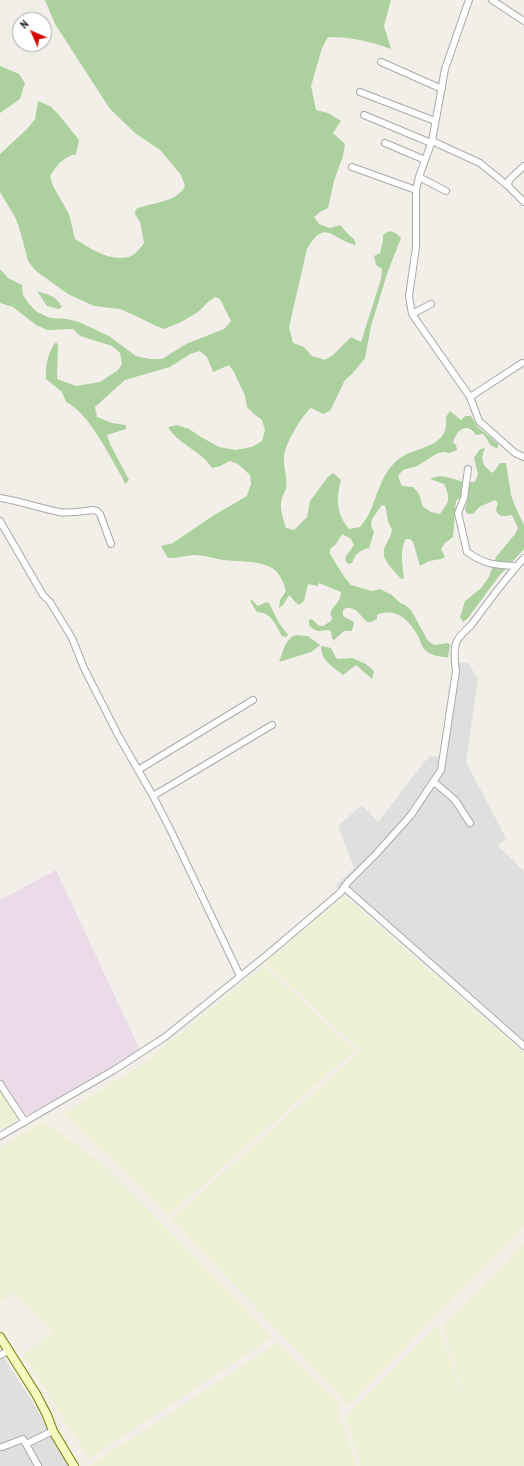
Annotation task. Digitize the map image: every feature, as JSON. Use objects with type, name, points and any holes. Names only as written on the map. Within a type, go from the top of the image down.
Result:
[{"type":"street","points":[[469,0],[445,69],[432,142],[419,177],[416,190],[416,246],[409,296],[412,314],[470,396],[479,421],[515,453],[524,457]]},
{"type":"street","points":[[492,0],[524,21]]},
{"type":"street","points":[[381,62],[442,89]]},
{"type":"street","points":[[360,92],[435,121]]},
{"type":"street","points":[[364,115],[480,163],[508,186],[524,202]]},
{"type":"street","points":[[385,143],[425,160]]},
{"type":"street","points":[[508,186],[509,180],[524,166]]},
{"type":"street","points":[[352,167],[416,190]]},
{"type":"street","points":[[419,177],[446,191]]},
{"type":"street","points":[[412,314],[431,304]]},
{"type":"street","points":[[470,396],[522,363]]},
{"type":"street","points":[[468,469],[464,498],[458,514],[467,552],[480,561],[494,565],[517,566]]},
{"type":"street","points":[[0,498],[25,502],[58,512],[68,513],[93,510],[97,511],[100,514],[111,544]]},
{"type":"street","points":[[0,521],[43,595],[50,602],[72,638],[87,675],[118,735],[154,796],[240,976]]},
{"type":"street","points":[[0,1136],[114,1070],[165,1037],[341,892],[348,882],[393,836],[421,802],[440,770],[444,755],[456,671],[454,658],[455,646],[458,638],[471,625],[500,586],[524,558]]},
{"type":"street","points":[[138,770],[253,700]]},
{"type":"street","points":[[154,796],[272,724]]},
{"type":"street","points":[[434,782],[455,800],[470,822]]},
{"type":"street","points":[[344,887],[524,1046]]},
{"type":"street","points":[[0,1084],[25,1122]]},
{"type":"street","points":[[0,1337],[36,1394],[47,1415],[53,1431],[74,1466]]},
{"type":"street","points":[[0,1355],[8,1351]]},
{"type":"street","points":[[26,1444],[53,1431]]},
{"type":"street","points":[[2,1447],[23,1439],[38,1466]]},
{"type":"shaded area","points":[[459,663],[469,663],[478,678],[466,762],[506,838],[498,846],[524,871],[524,1041],[335,886],[354,868],[338,826],[362,805],[378,822],[429,756],[446,758]]},
{"type":"shaded area","points":[[56,870],[140,1050],[32,1113],[25,1114],[0,1078],[0,900]]},
{"type":"shaded area","points":[[0,1351],[40,1414],[68,1466],[0,1466]]},
{"type":"green space","points":[[45,0],[391,0],[384,26],[391,49],[360,40],[328,37],[322,48],[311,86],[316,110],[328,113],[341,121],[333,133],[345,144],[328,208],[314,217],[319,224],[330,228],[340,225],[354,239],[356,245],[324,232],[319,234],[314,239],[307,249],[289,327],[293,343],[304,347],[312,356],[325,360],[333,355],[351,337],[361,342],[381,279],[382,269],[376,265],[374,256],[380,253],[383,235],[389,231],[396,233],[401,238],[388,271],[371,326],[365,358],[345,380],[330,411],[323,414],[311,408],[299,423],[285,450],[284,464],[286,489],[281,501],[281,509],[286,528],[294,530],[307,517],[310,501],[327,478],[333,473],[341,480],[338,493],[338,506],[345,523],[349,529],[360,527],[369,514],[388,470],[400,458],[431,445],[438,440],[443,435],[446,427],[446,417],[450,411],[461,420],[465,416],[471,416],[477,426],[498,444],[498,448],[490,445],[483,434],[476,435],[473,431],[466,428],[460,431],[455,437],[453,442],[456,445],[457,450],[449,453],[438,453],[417,466],[403,470],[398,476],[402,486],[413,487],[419,494],[423,507],[431,512],[440,514],[447,503],[448,493],[444,484],[430,479],[443,476],[465,482],[475,482],[478,474],[474,458],[480,449],[485,448],[482,459],[486,468],[493,473],[500,463],[506,463],[511,495],[524,525],[524,549],[499,576],[468,618],[463,622],[460,617],[465,601],[484,584],[489,577],[496,557],[515,534],[518,528],[512,515],[502,516],[499,514],[496,510],[498,503],[495,500],[479,507],[473,514],[468,514],[465,510],[469,493],[465,493],[456,501],[453,537],[445,543],[441,549],[445,557],[441,559],[429,561],[420,566],[413,542],[410,539],[406,539],[402,553],[404,578],[401,579],[388,564],[384,556],[385,547],[392,529],[388,521],[385,506],[382,505],[372,519],[371,526],[374,532],[369,548],[358,553],[352,563],[348,564],[345,560],[346,556],[354,545],[351,539],[342,534],[336,544],[330,549],[330,554],[351,585],[372,591],[380,589],[392,595],[400,603],[411,610],[428,641],[434,645],[448,643],[450,645],[448,657],[436,656],[427,652],[411,625],[401,616],[390,612],[377,615],[377,619],[367,622],[356,610],[346,608],[343,610],[343,616],[354,622],[353,628],[351,631],[344,631],[334,640],[332,639],[331,632],[329,630],[314,630],[309,625],[309,620],[312,619],[319,626],[323,626],[331,621],[332,618],[330,613],[341,595],[341,592],[319,583],[318,586],[308,584],[304,601],[299,605],[289,595],[283,605],[279,608],[280,600],[286,591],[281,578],[272,568],[267,565],[255,562],[223,560],[197,555],[168,558],[161,546],[173,543],[211,517],[247,496],[251,484],[250,475],[238,464],[230,461],[212,468],[202,457],[178,438],[168,427],[177,425],[189,429],[219,447],[235,450],[252,447],[262,441],[265,430],[262,420],[247,407],[245,396],[234,372],[229,365],[213,372],[207,357],[200,351],[190,354],[170,367],[125,380],[95,407],[97,417],[112,423],[126,425],[126,429],[107,435],[110,444],[129,480],[125,484],[98,435],[83,415],[66,402],[62,392],[46,379],[48,359],[56,342],[58,345],[57,379],[76,386],[100,382],[118,370],[122,364],[120,353],[112,346],[80,336],[73,329],[47,330],[36,325],[13,307],[0,303],[0,269],[8,278],[22,285],[23,295],[37,312],[50,318],[67,319],[79,322],[109,336],[136,356],[149,359],[162,359],[186,344],[224,329],[231,321],[220,299],[215,297],[198,312],[181,322],[164,329],[120,309],[94,306],[68,294],[36,271],[28,261],[16,219],[0,192],[0,154],[28,128],[35,119],[38,101],[50,106],[79,140],[76,154],[67,157],[61,162],[50,176],[53,186],[69,214],[75,239],[87,246],[114,258],[133,255],[144,243],[140,222],[135,214],[136,209],[170,199],[181,192],[185,186],[181,175],[160,150],[135,133],[110,109],[55,24],[52,12],[50,12]]},
{"type":"green space","points":[[0,66],[19,74],[25,83],[20,99],[0,113]]},
{"type":"green space","points":[[37,291],[54,298],[62,307],[59,309],[47,306]]},
{"type":"green space","points":[[252,600],[258,606],[266,602],[269,603],[279,623],[288,635],[286,637],[282,636],[270,617],[266,614],[257,612],[250,601]]},
{"type":"green space","points":[[295,635],[308,636],[320,645],[311,652],[279,662],[287,643]]},
{"type":"green space","points":[[321,646],[331,648],[336,658],[352,658],[366,664],[374,671],[372,679],[356,665],[343,675],[325,660]]},
{"type":"green space","points":[[344,896],[524,1053],[524,1226],[349,1405],[171,1219],[361,1051],[265,963]]},
{"type":"green space","points":[[264,966],[355,1050],[168,1216],[64,1113],[144,1063]]},
{"type":"green space","points":[[0,1090],[19,1119],[0,1130]]},
{"type":"green space","points":[[43,1121],[106,1166],[273,1337],[89,1459],[23,1355],[53,1331],[14,1293],[0,1302],[0,1148]]},
{"type":"green space","points":[[524,1243],[524,1466],[361,1466],[345,1417],[438,1325],[469,1413],[443,1326]]},
{"type":"green space","points":[[277,1343],[339,1402],[339,1423],[344,1425],[357,1466],[91,1466],[91,1465]]}]
